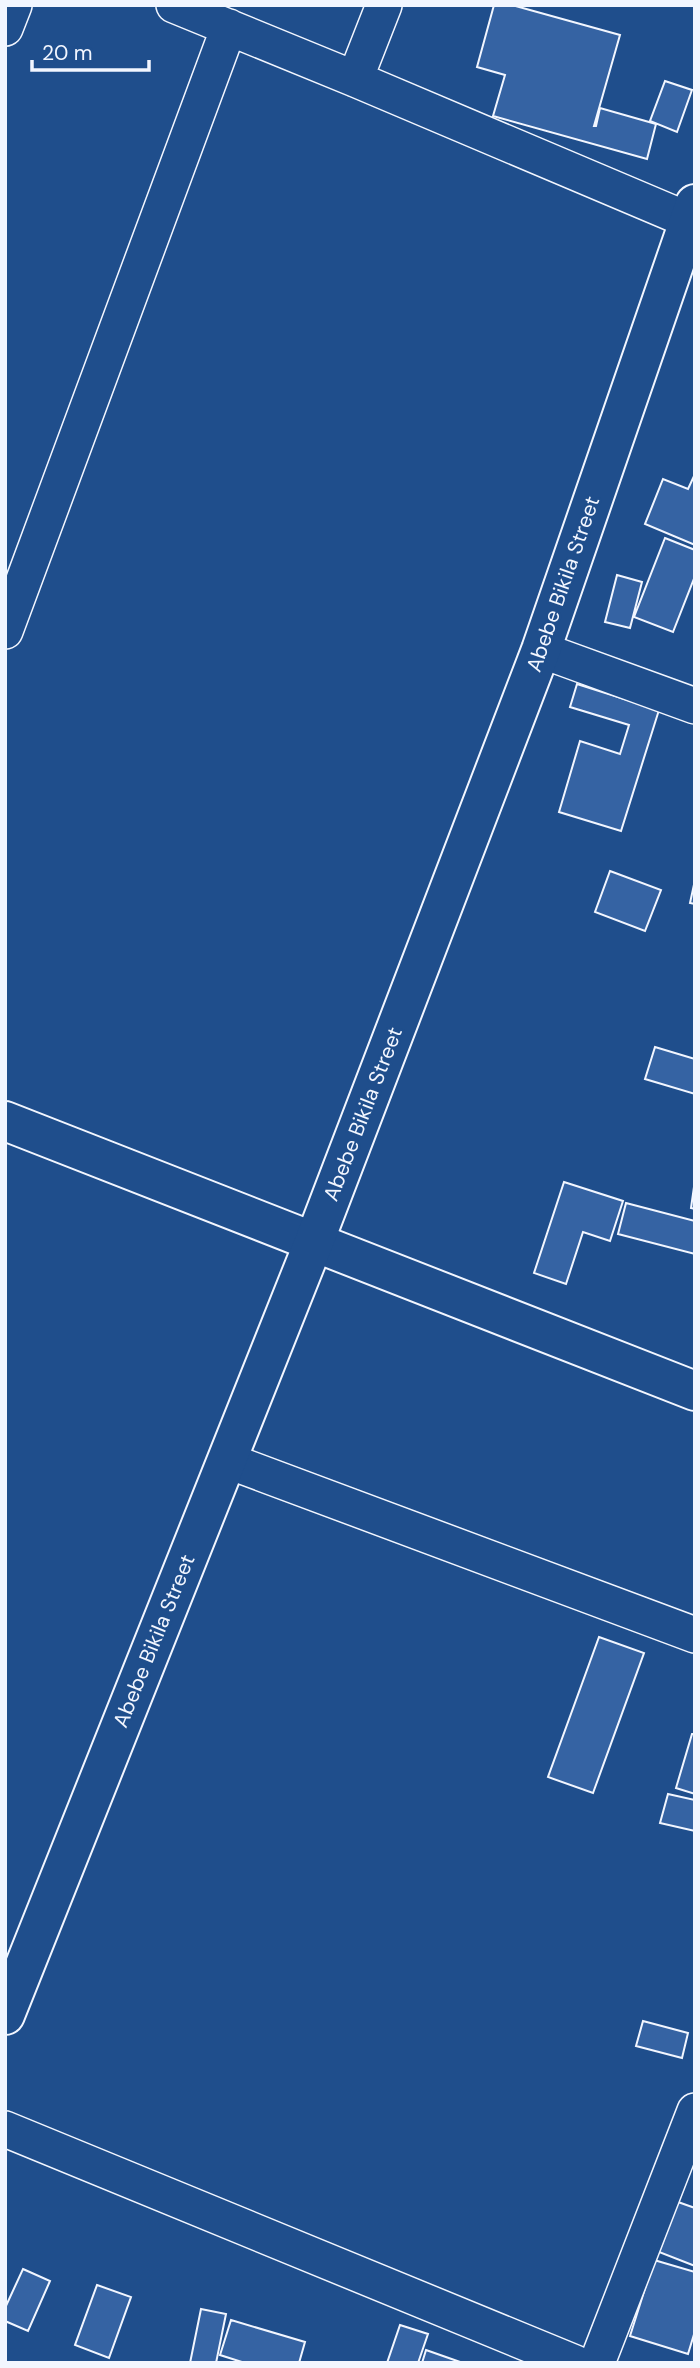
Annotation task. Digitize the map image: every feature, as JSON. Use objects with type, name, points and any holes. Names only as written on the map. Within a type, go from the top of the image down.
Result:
[{"type":"main road","name":"Abebe Bikila Street","points":[[5,2015],[314,1242],[541,650],[693,215]]},
{"type":"main road","points":[[5,1121],[695,1391]]},
{"type":"street","points":[[5,28],[14,5]]},
{"type":"street","points":[[174,5],[693,215]]},
{"type":"street","points":[[355,79],[384,5]]},
{"type":"street","points":[[5,631],[229,27]]},
{"type":"street","points":[[541,650],[695,706]]},
{"type":"street","points":[[226,1460],[695,1635]]},
{"type":"street","points":[[597,2363],[695,2111]]},
{"type":"street","points":[[5,2129],[575,2363]]},
{"type":"building","points":[[494,5],[512,5],[620,35],[594,126],[600,108],[656,124],[647,159],[493,116],[505,75],[477,67]]},
{"type":"building","points":[[665,81],[692,90],[677,132],[650,121]]},
{"type":"building","points":[[695,474],[695,545],[645,524],[663,479],[688,489]]},
{"type":"building","points":[[665,538],[695,550],[695,576],[673,632],[634,617]]},
{"type":"building","points":[[617,575],[642,582],[630,628],[605,622]]},
{"type":"building","points":[[577,684],[659,710],[621,831],[559,812],[580,741],[620,754],[629,725],[570,707]]},
{"type":"building","points":[[610,871],[661,890],[645,931],[595,912]]},
{"type":"building","points":[[695,880],[695,904],[690,903]]},
{"type":"building","points":[[655,1047],[695,1059],[695,1094],[645,1079]]},
{"type":"building","points":[[695,1180],[695,1209],[691,1208]]},
{"type":"building","points":[[564,1182],[623,1201],[610,1241],[583,1232],[566,1284],[534,1273]]},
{"type":"building","points":[[626,1203],[695,1221],[695,1254],[618,1234]]},
{"type":"building","points":[[599,1637],[644,1653],[593,1793],[548,1777]]},
{"type":"building","points":[[692,1734],[695,1734],[695,1794],[676,1788]]},
{"type":"building","points":[[668,1794],[695,1800],[695,1831],[660,1823]]},
{"type":"building","points":[[643,2021],[688,2033],[682,2058],[636,2046]]},
{"type":"building","points":[[678,2202],[695,2208],[695,2266],[659,2252]]},
{"type":"building","points":[[654,2260],[695,2272],[695,2331],[688,2354],[630,2336]]},
{"type":"building","points":[[23,2269],[50,2281],[28,2331],[5,2321],[5,2308]]},
{"type":"building","points":[[97,2285],[131,2297],[109,2358],[75,2345]]},
{"type":"building","points":[[201,2309],[226,2314],[216,2363],[190,2363]]},
{"type":"building","points":[[231,2320],[305,2342],[299,2363],[245,2363],[220,2355]]},
{"type":"building","points":[[400,2325],[428,2334],[418,2363],[387,2363]]},
{"type":"building","points":[[426,2350],[463,2363],[422,2363]]}]
